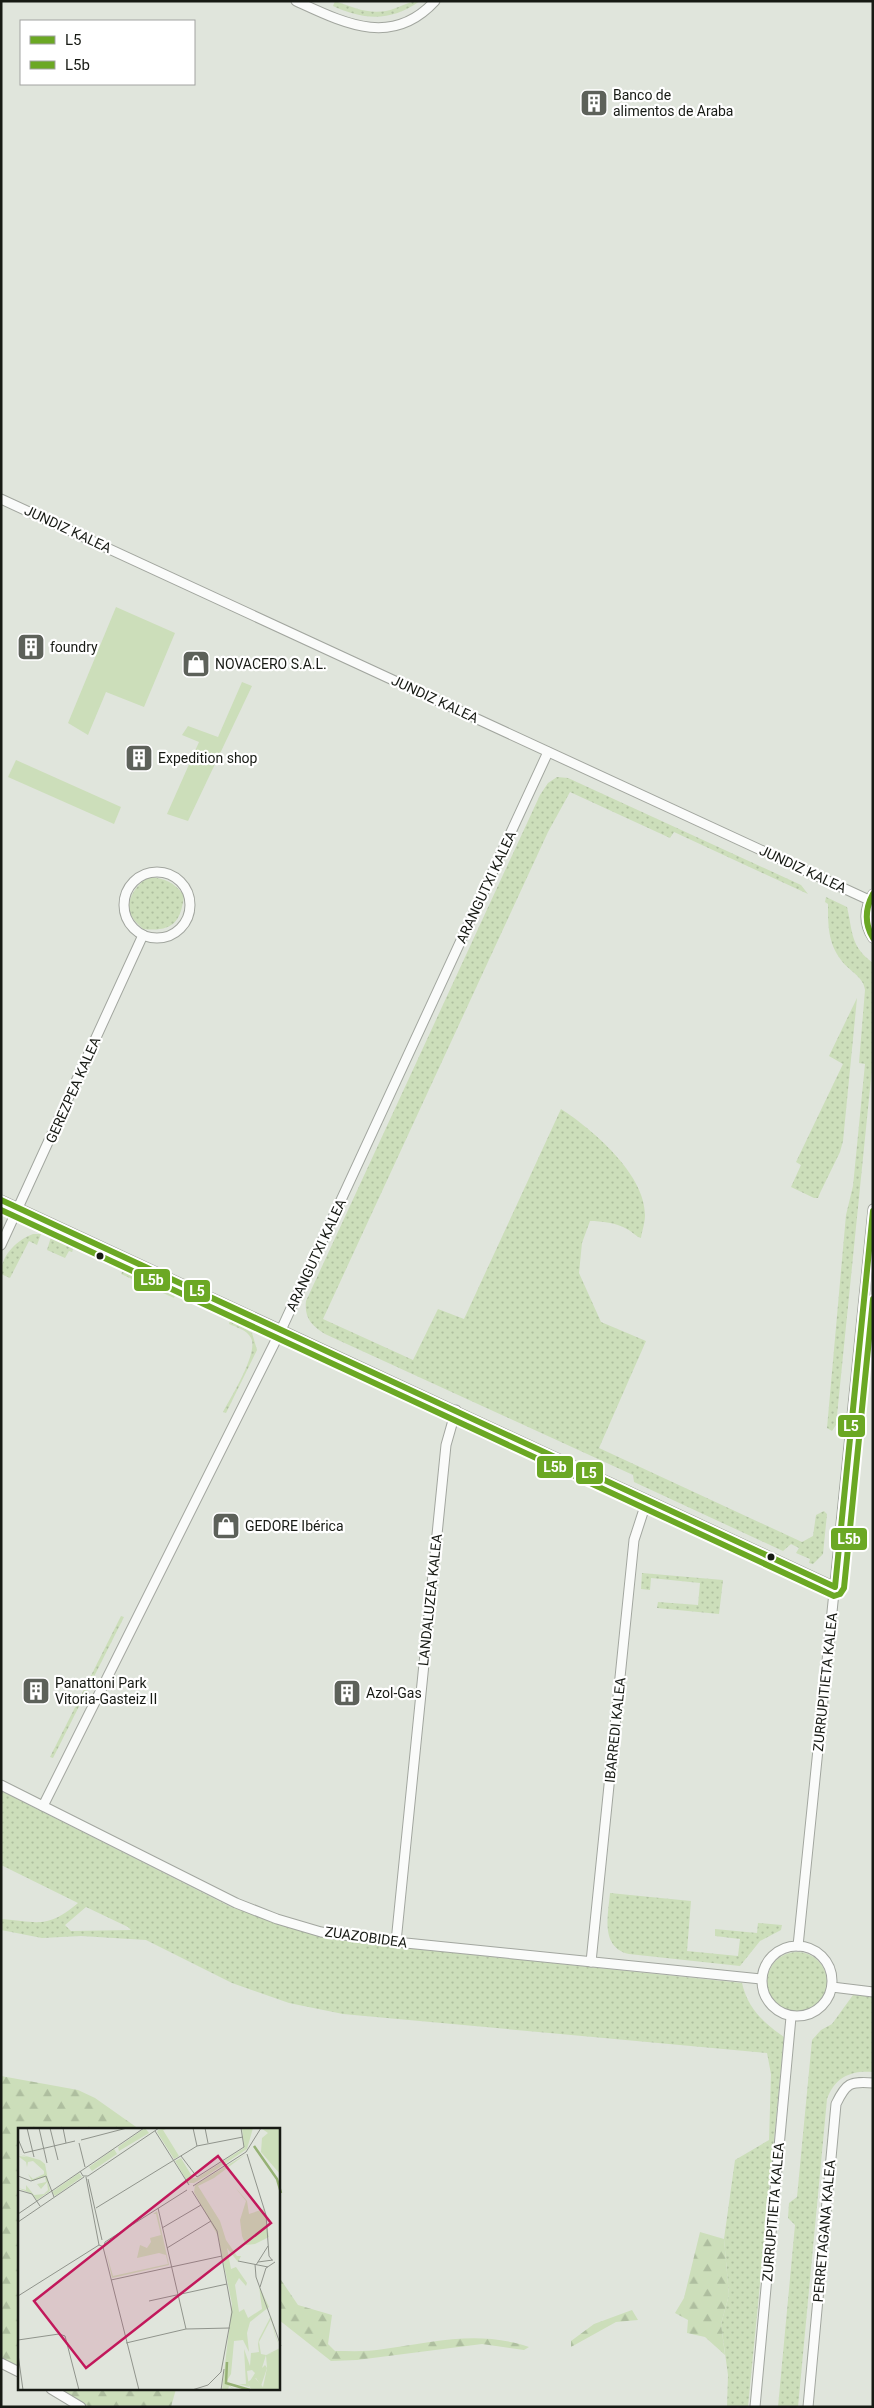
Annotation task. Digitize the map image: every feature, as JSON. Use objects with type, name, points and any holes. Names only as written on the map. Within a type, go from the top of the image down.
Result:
[{"type":"street","points":[[296,1],[352,26],[376,28],[401,24],[414,19],[435,1]]},
{"type":"street","name":"JUNDIZ KALEA","points":[[1,499],[548,752],[871,897]]},
{"type":"street","name":"ARANGUTXI KALEA","points":[[43,1806],[281,1330],[548,752]]},
{"type":"street","points":[[153,872],[165,872],[176,877],[185,886],[190,898],[190,910],[186,921],[178,931],[167,936],[155,938],[143,935],[133,928],[126,918],[124,906],[129,888],[141,875],[153,872]]},
{"type":"street","points":[[871,897],[866,917],[873,938]]},
{"type":"street","name":"GEREZPEA KALEA","points":[[1,1245],[20,1209],[143,935]]},
{"type":"street","points":[[1,1200],[834,1587]]},
{"type":"street","name":"ZURRUPITIETA KALEA","points":[[798,1946],[873,1209]]},
{"type":"street","name":"LANDALUZEA KALEA","points":[[396,1942],[446,1445],[456,1410]]},
{"type":"street","name":"IBARREDI KALEA","points":[[592,1962],[634,1540],[647,1500]]},
{"type":"street","name":"ZUAZOBIDEA","points":[[1,1785],[236,1903],[277,1920],[321,1932],[396,1942],[761,1979]]},
{"type":"street","points":[[798,1946],[814,1950],[821,1955],[830,1970],[832,1987],[822,2006],[802,2016],[792,2016],[783,2014],[769,2004],[762,1988],[761,1979],[763,1970],[772,1955],[780,1950],[798,1946]]},
{"type":"street","points":[[832,1987],[873,1992]]},
{"type":"street","name":"ZURRUPITIETA KALEA","points":[[755,2407],[792,2016]]},
{"type":"street","name":"PERRETAGANA KALEA","points":[[808,2407],[836,2104],[843,2088],[856,2081],[873,2083]]},
{"type":"street","points":[[1,2363],[18,2372]]},
{"type":"street","points":[[53,2390],[81,2407]]},
{"type":"green space","points":[[335,1],[372,12],[379,12],[420,1],[398,13],[377,17],[344,11],[333,6]]},
{"type":"green space","points":[[116,607],[175,633],[144,707],[106,692],[88,735],[68,723]]},
{"type":"green space","points":[[242,682],[252,686],[188,821],[167,814],[199,742],[182,735],[188,726],[218,737]]},
{"type":"green space","points":[[16,760],[121,807],[114,824],[8,777]]},
{"type":"green space","points":[[557,777],[568,778],[801,885],[808,894],[674,832],[670,838],[570,792],[548,832],[323,1319],[413,1360],[438,1309],[464,1319],[561,1109],[587,1128],[615,1154],[627,1169],[643,1199],[645,1215],[641,1238],[619,1225],[590,1221],[582,1243],[579,1273],[601,1322],[646,1341],[599,1448],[802,1542],[813,1536],[816,1515],[824,1511],[827,1514],[823,1554],[813,1564],[809,1563],[810,1559],[796,1553],[799,1548],[791,1544],[783,1551],[634,1482],[633,1475],[325,1334],[313,1325],[306,1312],[306,1301],[540,795],[548,783]]},
{"type":"green space","points":[[149,877],[160,878],[168,882],[184,895],[183,905],[177,919],[168,927],[153,930],[143,929],[133,919],[130,912],[129,906],[132,894]]},
{"type":"green space","points":[[826,897],[847,907],[856,944],[860,951],[873,963],[873,1059],[836,1425],[832,1431],[827,1428],[846,1215],[853,1186],[865,1064],[859,1063],[865,990],[862,981],[844,964],[833,947],[828,919],[828,904],[825,902]]},
{"type":"green space","points":[[857,998],[843,1141],[840,1152],[818,1198],[814,1198],[791,1187],[801,1165],[796,1162],[843,1064],[829,1056]]},
{"type":"green space","points":[[33,1234],[41,1234],[37,1245],[29,1241],[10,1278],[1,1274],[4,1261],[11,1249],[21,1240]]},
{"type":"green space","points":[[51,1237],[74,1247],[72,1252],[69,1251],[65,1258],[47,1250]]},
{"type":"green space","points":[[123,1270],[175,1295],[174,1298],[121,1274]]},
{"type":"green space","points":[[230,1320],[252,1333],[257,1350],[226,1413],[223,1412],[248,1364],[252,1345],[249,1335],[229,1324]]},
{"type":"green space","points":[[642,1573],[723,1580],[719,1614],[657,1608],[658,1602],[698,1605],[700,1583],[651,1578],[650,1590],[641,1589]]},
{"type":"green space","points":[[121,1616],[124,1617],[53,1758],[50,1757]]},
{"type":"green space","points":[[1,1791],[231,1907],[310,1934],[379,1945],[742,1983],[752,2008],[769,2026],[784,2037],[748,2407],[727,2407],[728,2375],[721,2324],[729,2295],[724,2239],[735,2160],[769,2140],[771,2074],[767,2053],[343,2014],[289,2003],[232,1983],[146,1940],[81,1936],[42,1938],[1,1930],[1,1919],[42,1922],[58,1917],[78,1903],[1,1865]],"holes":[[[86,1907],[131,1930],[71,1931],[65,1925]]]},
{"type":"green space","points":[[610,1893],[691,1901],[687,1951],[738,1956],[740,1939],[715,1936],[715,1929],[757,1933],[758,1923],[782,1925],[781,1930],[760,1941],[740,1966],[629,1954],[614,1945],[610,1938],[607,1921]]},
{"type":"green space","points":[[797,1952],[813,1957],[818,1961],[822,1966],[827,1982],[822,1998],[818,2003],[813,2007],[797,2012],[781,2007],[776,2003],[772,1998],[767,1982],[772,1966],[776,1961],[781,1957]]},
{"type":"green space","points":[[853,1995],[873,1997],[873,2072],[858,2072],[845,2076],[834,2085],[827,2099],[798,2407],[778,2407],[795,2225],[788,2218],[789,2203],[797,2197],[812,2040],[821,2030],[832,2024]]},
{"type":"green space","points":[[1,2076],[78,2090],[95,2098],[138,2128],[18,2128],[18,2368],[1,2359]]},
{"type":"green space","points":[[700,2232],[724,2239],[729,2295],[721,2324],[725,2355],[705,2337],[687,2333],[688,2320],[675,2313],[684,2298]]},
{"type":"green space","points":[[280,2278],[298,2305],[332,2315],[328,2344],[335,2351],[372,2351],[474,2338],[492,2339],[529,2347],[524,2350],[482,2344],[357,2360],[331,2361],[280,2321]]},
{"type":"green space","points":[[632,2310],[638,2320],[616,2322],[571,2347],[571,2341],[594,2324]]},
{"type":"green space","points":[[61,2390],[176,2390],[171,2407],[90,2407]]},
{"type":"transit line","name":"L5","points":[[873,894],[868,905],[867,916],[868,927],[873,938]]},
{"type":"transit line","name":"L5","points":[[1,1200],[835,1587],[873,1211]]},
{"type":"transit line","name":"L5b","points":[[1,1210],[834,1596],[840,1594],[844,1588],[873,1299]]},
{"type":"place","name":"Banco de alimentos de Araba","points":[[594,103]]},
{"type":"place","name":"foundry","points":[[31,647]]},
{"type":"place","name":"NOVACERO S.A.L.","points":[[196,664]]},
{"type":"place","name":"Expedition shop","points":[[139,758]]},
{"type":"place","name":"GEDORE Ibérica","points":[[226,1526]]},
{"type":"place","name":"Panattoni Park Vitoria-Gasteiz II","points":[[36,1691]]},
{"type":"place","name":"Azol-Gas","points":[[347,1693]]}]
